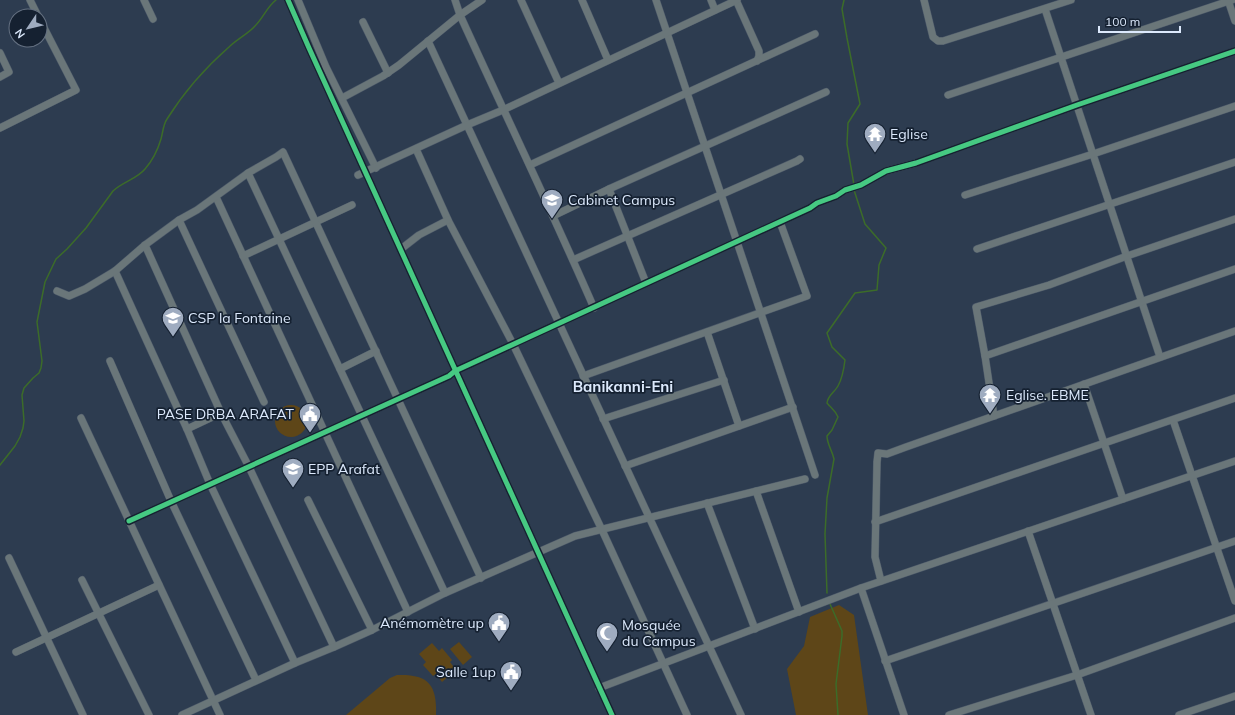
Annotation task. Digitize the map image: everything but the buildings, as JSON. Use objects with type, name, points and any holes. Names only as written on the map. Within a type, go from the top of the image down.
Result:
[{"type":"street","points":[[144,0],[153,19]]},
{"type":"street","points":[[288,0],[612,715]]},
{"type":"street","points":[[298,0],[324,62],[376,168]]},
{"type":"street","points":[[455,0],[460,15],[503,110],[530,165],[594,308]]},
{"type":"street","points":[[342,98],[388,73],[460,15],[482,0]]},
{"type":"street","points":[[521,0],[560,83]]},
{"type":"street","points":[[582,0],[608,60]]},
{"type":"street","points":[[656,0],[815,475]]},
{"type":"street","points":[[711,0],[715,10]]},
{"type":"street","points":[[358,176],[467,125],[503,110],[737,0],[759,51],[757,61]]},
{"type":"street","points":[[924,0],[933,37],[938,41],[943,41],[1071,0]]},
{"type":"street","points":[[948,96],[1229,0],[1235,21]]},
{"type":"street","points":[[1045,9],[1160,357]]},
{"type":"street","points":[[364,22],[388,73]]},
{"type":"street","points":[[530,165],[815,34]]},
{"type":"street","points":[[0,128],[76,90],[48,36]]},
{"type":"street","points":[[428,41],[741,715]]},
{"type":"street","points":[[129,521],[449,376],[455,371],[780,222],[810,208],[817,203],[836,196],[845,190],[861,185],[886,170],[916,162],[1235,51]]},
{"type":"street","points":[[0,53],[9,72],[0,76]]},
{"type":"street","points":[[553,216],[609,189],[826,92]]},
{"type":"street","points":[[964,195],[1093,154],[1235,106]]},
{"type":"street","points":[[416,149],[448,220],[513,344],[688,715]]},
{"type":"street","points":[[57,291],[69,296],[85,289],[115,271],[144,245],[179,220],[197,210],[248,173],[283,152],[481,578]]},
{"type":"street","points":[[573,260],[800,159]]},
{"type":"street","points":[[977,249],[1235,162]]},
{"type":"street","points":[[248,173],[445,593]]},
{"type":"street","points":[[609,189],[646,283]]},
{"type":"street","points":[[216,197],[408,612]]},
{"type":"street","points":[[243,256],[352,205]]},
{"type":"street","points":[[179,220],[264,402]]},
{"type":"street","points":[[400,249],[419,235],[448,220]]},
{"type":"street","points":[[994,416],[976,307],[1049,285],[1127,256],[1235,220]]},
{"type":"street","points":[[583,376],[807,296],[780,222]]},
{"type":"street","points":[[144,245],[221,413],[249,467],[334,647]]},
{"type":"street","points":[[985,356],[1235,269]]},
{"type":"street","points":[[115,271],[187,429],[210,484],[295,662]]},
{"type":"street","points":[[881,582],[875,557],[878,453],[887,454],[1235,331]]},
{"type":"street","points":[[707,332],[739,426]]},
{"type":"street","points":[[340,370],[376,351]]},
{"type":"street","points":[[110,361],[171,501],[256,680]]},
{"type":"street","points":[[603,419],[724,380]]},
{"type":"street","points":[[1084,384],[1123,499]]},
{"type":"street","points":[[875,522],[1235,398]]},
{"type":"street","points":[[625,466],[793,407]]},
{"type":"street","points":[[187,429],[221,413]]},
{"type":"street","points":[[81,418],[220,715]]},
{"type":"street","points":[[1173,420],[1235,601]]},
{"type":"street","points":[[599,688],[861,588],[1235,461]]},
{"type":"street","points":[[182,715],[295,662],[372,630],[445,593],[575,536],[805,479]]},
{"type":"street","points":[[756,491],[799,612]]},
{"type":"street","points":[[308,500],[372,630]]},
{"type":"street","points":[[707,503],[755,629]]},
{"type":"street","points":[[1028,531],[1091,715]]},
{"type":"street","points":[[885,660],[1235,541]]},
{"type":"street","points":[[9,558],[83,715]]},
{"type":"street","points":[[82,580],[148,715]]},
{"type":"street","points":[[16,652],[159,585]]},
{"type":"street","points":[[861,588],[904,715]]},
{"type":"street","points":[[949,715],[1077,674],[1235,618]]},
{"type":"street","points":[[1179,715],[1235,696]]},
{"type":"shaded area","points":[[291,405],[302,410],[307,421],[302,432],[291,437],[280,432],[275,421],[280,410]]},
{"type":"shaded area","points":[[839,605],[854,615],[868,715],[796,715],[787,669],[804,646],[810,617]]},
{"type":"shaded area","points":[[459,642],[472,657],[463,665],[450,649]]},
{"type":"shaded area","points":[[432,643],[439,651],[442,648],[452,660],[450,662],[456,670],[442,682],[436,674],[433,676],[423,665],[426,662],[419,654]]},
{"type":"shaded area","points":[[397,675],[416,676],[428,683],[435,696],[436,715],[346,715],[390,678]]},
{"type":"waterway","points":[[0,465],[15,446],[23,428],[24,421],[22,395],[24,388],[39,373],[41,368],[42,361],[37,322],[45,282],[56,259],[86,228],[113,191],[145,169],[157,151],[166,121],[188,90],[220,55],[258,23],[276,0]]},
{"type":"waterway","points":[[844,0],[842,9],[860,104],[848,123],[847,144],[854,185]]},
{"type":"waterway","points":[[827,593],[825,534],[827,498],[834,459],[827,436],[832,430],[838,417],[827,403],[839,383],[843,373],[845,360],[832,347],[827,333],[855,293],[877,290],[879,265],[886,248],[865,224],[854,190]]},
{"type":"waterway","points":[[830,604],[842,631],[836,684],[838,715]]},
{"type":"cycle path","points":[[288,0],[612,715]]},
{"type":"cycle path","points":[[129,521],[449,376],[455,371],[810,208],[817,203],[836,196],[845,190],[861,185],[886,171],[916,163],[1077,105],[1235,51]]},
{"type":"place","name":"Eglise","points":[[875,154]]},
{"type":"place","name":"Cabinet Campus","points":[[552,220]]},
{"type":"place","name":"CSP la Fontaine","points":[[173,338]]},
{"type":"place","name":"Eglise. EBME","points":[[990,414]]},
{"type":"place","name":"PASE DRBA ARAFAT","points":[[310,434]]},
{"type":"place","name":"EPP Arafat","points":[[293,488]]},
{"type":"place","name":"Anémomètre up","points":[[499,642]]},
{"type":"place","name":"Mosquée du Campus","points":[[607,652]]},
{"type":"place","name":"Salle 1up","points":[[511,692]]},
{"type":"district","name":"Banikanni-Eni","points":[[623,386]]}]
